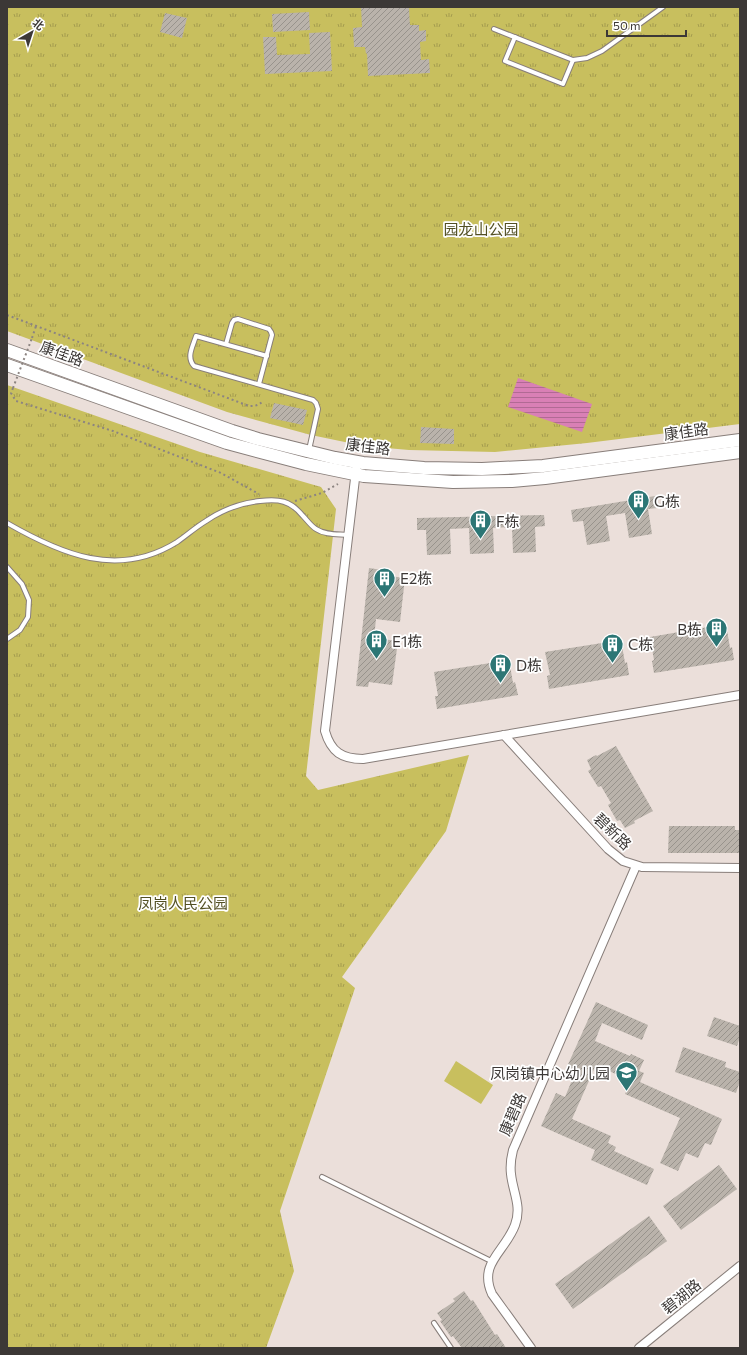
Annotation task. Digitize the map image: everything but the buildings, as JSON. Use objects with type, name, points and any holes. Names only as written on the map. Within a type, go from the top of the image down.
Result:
[{"type":"street","name":"康佳路","points":[[7,350],[212,424],[258,439],[308,452],[357,462],[424,468],[511,468],[543,466],[740,440]]},
{"type":"street","name":"康佳路","points":[[7,365],[201,435],[306,464],[371,476],[453,482],[512,481],[561,476],[740,452]]},
{"type":"street","points":[[357,462],[325,731],[328,741],[334,750],[342,756],[352,759],[363,758],[740,695]]},
{"type":"street","name":"碧新路","points":[[504,735],[611,852],[623,861],[642,867],[740,868]]},
{"type":"street","name":"康碧路","points":[[531,1348],[492,1294],[488,1285],[487,1276],[490,1266],[515,1225],[518,1212],[517,1199],[511,1175],[510,1162],[512,1150],[636,866]]},
{"type":"street","name":"碧湖路","points":[[639,1348],[740,1266]]},
{"type":"lane","points":[[494,29],[572,60],[587,58],[602,51],[663,7]]},
{"type":"lane","points":[[515,37],[505,61],[563,84],[572,60]]},
{"type":"lane","points":[[226,344],[234,320],[238,319],[268,329],[272,332],[259,384]]},
{"type":"lane","points":[[267,356],[196,336],[189,358],[194,366],[310,398],[316,402],[318,410],[306,464]]},
{"type":"lane","points":[[7,523],[47,545],[70,553],[104,561],[128,559],[153,554],[177,542],[207,520],[226,510],[244,504],[271,500],[282,501],[290,504],[298,510],[316,529],[330,534],[348,535]]},
{"type":"lane","points":[[7,567],[22,584],[29,600],[28,617],[20,630],[7,640]]},
{"type":"lane","points":[[322,1177],[493,1262]]},
{"type":"lane","points":[[434,1323],[451,1348]]},
{"type":"path","points":[[7,315],[249,406],[256,406],[263,401]]},
{"type":"path","points":[[36,326],[11,393],[16,401],[113,431],[221,473],[271,500]]},
{"type":"path","points":[[290,504],[297,499],[322,493],[338,484]]},
{"type":"green space","name":"园龙山公园","points":[[7,7],[740,7],[740,424],[587,443],[495,452],[409,450],[364,446],[311,435],[227,412],[7,331]]},
{"type":"green space","name":"凤岗人民公园","points":[[7,385],[200,452],[321,487],[336,509],[306,776],[318,790],[469,755],[446,831],[342,977],[355,988],[280,1211],[294,1271],[266,1348],[7,1348]]},
{"type":"green space","points":[[456,1061],[493,1085],[481,1104],[444,1081]]},
{"type":"shaded area","points":[[518,378],[592,404],[582,432],[508,407]]},
{"type":"place","name":"G栋","points":[[638,520]]},
{"type":"place","name":"F栋","points":[[481,540]]},
{"type":"place","name":"E2栋","points":[[384,598]]},
{"type":"place","name":"B栋","points":[[717,648]]},
{"type":"place","name":"E1栋","points":[[377,660]]},
{"type":"place","name":"C栋","points":[[612,664]]},
{"type":"place","name":"D栋","points":[[500,684]]},
{"type":"place","name":"凤岗镇中心幼儿园","points":[[626,1092]]}]
